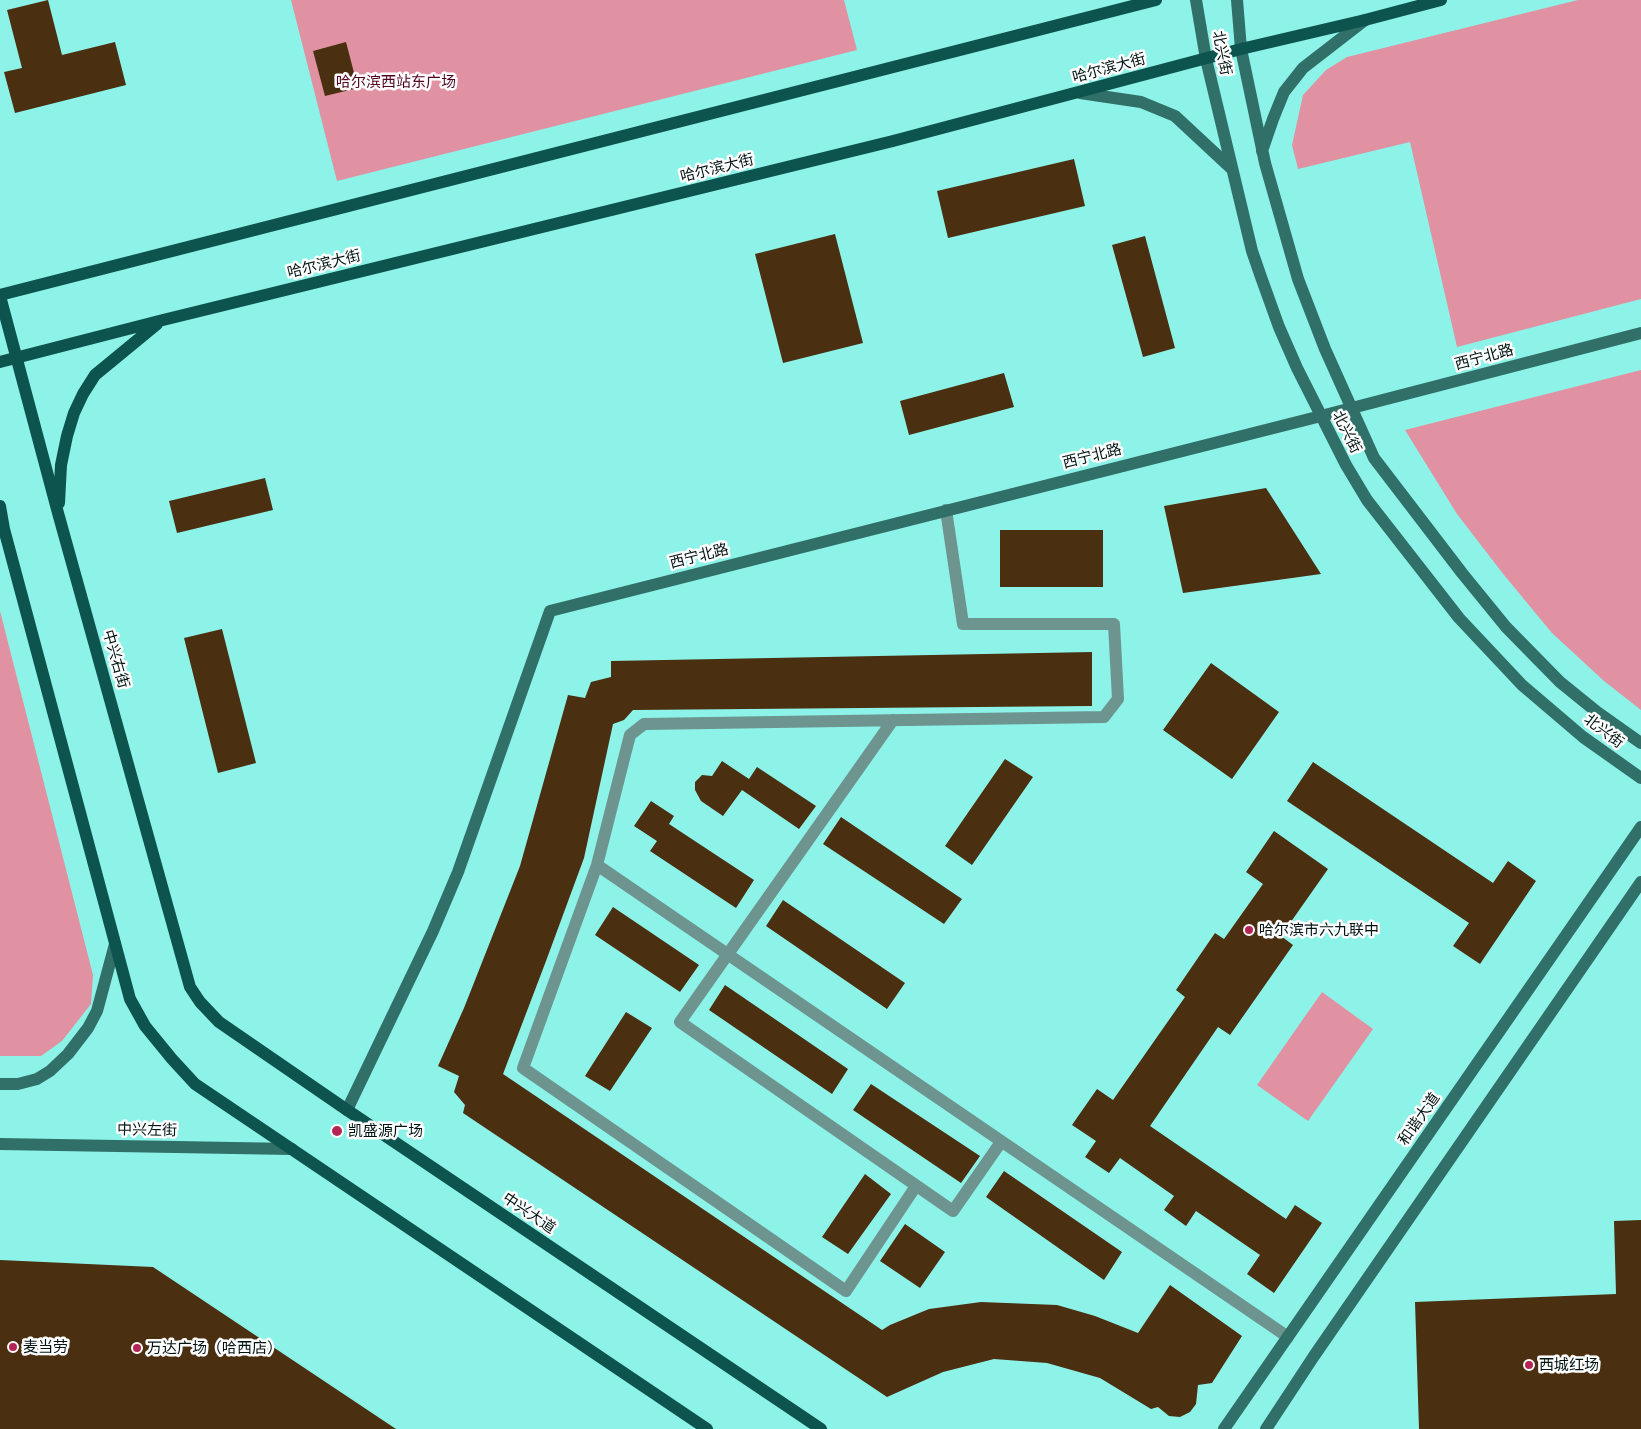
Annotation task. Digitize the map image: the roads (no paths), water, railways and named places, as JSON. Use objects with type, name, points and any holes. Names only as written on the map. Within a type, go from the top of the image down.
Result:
[{"type":"main road","points":[[0,295],[1156,0]]},
{"type":"main road","name":"北兴街","points":[[1196,0],[1206,59],[1252,251],[1260,277],[1279,327],[1346,465],[1367,500],[1459,618],[1522,685],[1583,737],[1641,778]]},
{"type":"main road","name":"北兴街","points":[[1237,0],[1241,49],[1262,151],[1298,279],[1325,349],[1374,458],[1462,574],[1506,627],[1560,682],[1597,712],[1641,743]]},
{"type":"main road","name":"哈尔滨大街","points":[[0,362],[162,320],[893,141],[1241,49],[1441,0]]},
{"type":"main road","points":[[1262,151],[1284,92],[1303,68],[1365,20]]},
{"type":"main road","points":[[1080,93],[1141,102],[1175,116],[1232,169]]},
{"type":"main road","name":"中兴右街","points":[[0,295],[58,513],[190,987],[200,1002],[219,1022]]},
{"type":"main road","points":[[58,513],[62,465],[67,436],[74,412],[83,394],[95,375],[162,320]]},
{"type":"main road","name":"西宁北路","points":[[347,1110],[433,930],[458,872],[550,611],[1641,333]]},
{"type":"main road","points":[[0,506],[2,525],[130,999],[145,1026],[172,1060],[195,1084],[706,1429]]},
{"type":"main road","name":"和谐大道","points":[[1224,1429],[1641,827]]},
{"type":"main road","points":[[1266,1429],[1314,1356],[1641,882]]},
{"type":"main road","points":[[0,1084],[18,1084],[37,1079],[50,1071],[68,1054],[88,1028],[98,1011],[116,944]]},
{"type":"main road","name":"中兴大道","points":[[219,1022],[821,1429]]},
{"type":"main road","name":"中兴左街","points":[[0,1144],[292,1150]]},
{"type":"street","points":[[916,1186],[846,1291],[523,1068],[597,865],[630,735],[644,724],[1104,716],[1118,699],[1114,624],[963,624],[946,510]]},
{"type":"street","points":[[893,720],[680,1022],[953,1211],[1001,1142]]},
{"type":"street","points":[[597,865],[1288,1337]]},
{"type":"place","name":"哈尔滨市六九联中","points":[[1249,930]]},
{"type":"place","name":"凯盛源广场","points":[[337,1131]]},
{"type":"place","name":"麦当劳","points":[[13,1347]]},
{"type":"place","name":"万达广场（哈西店）","points":[[137,1348]]},
{"type":"place","name":"西城红场","points":[[1529,1365]]},
{"type":"park label","name":"哈尔滨西站东广场","points":[[396,82]]}]
